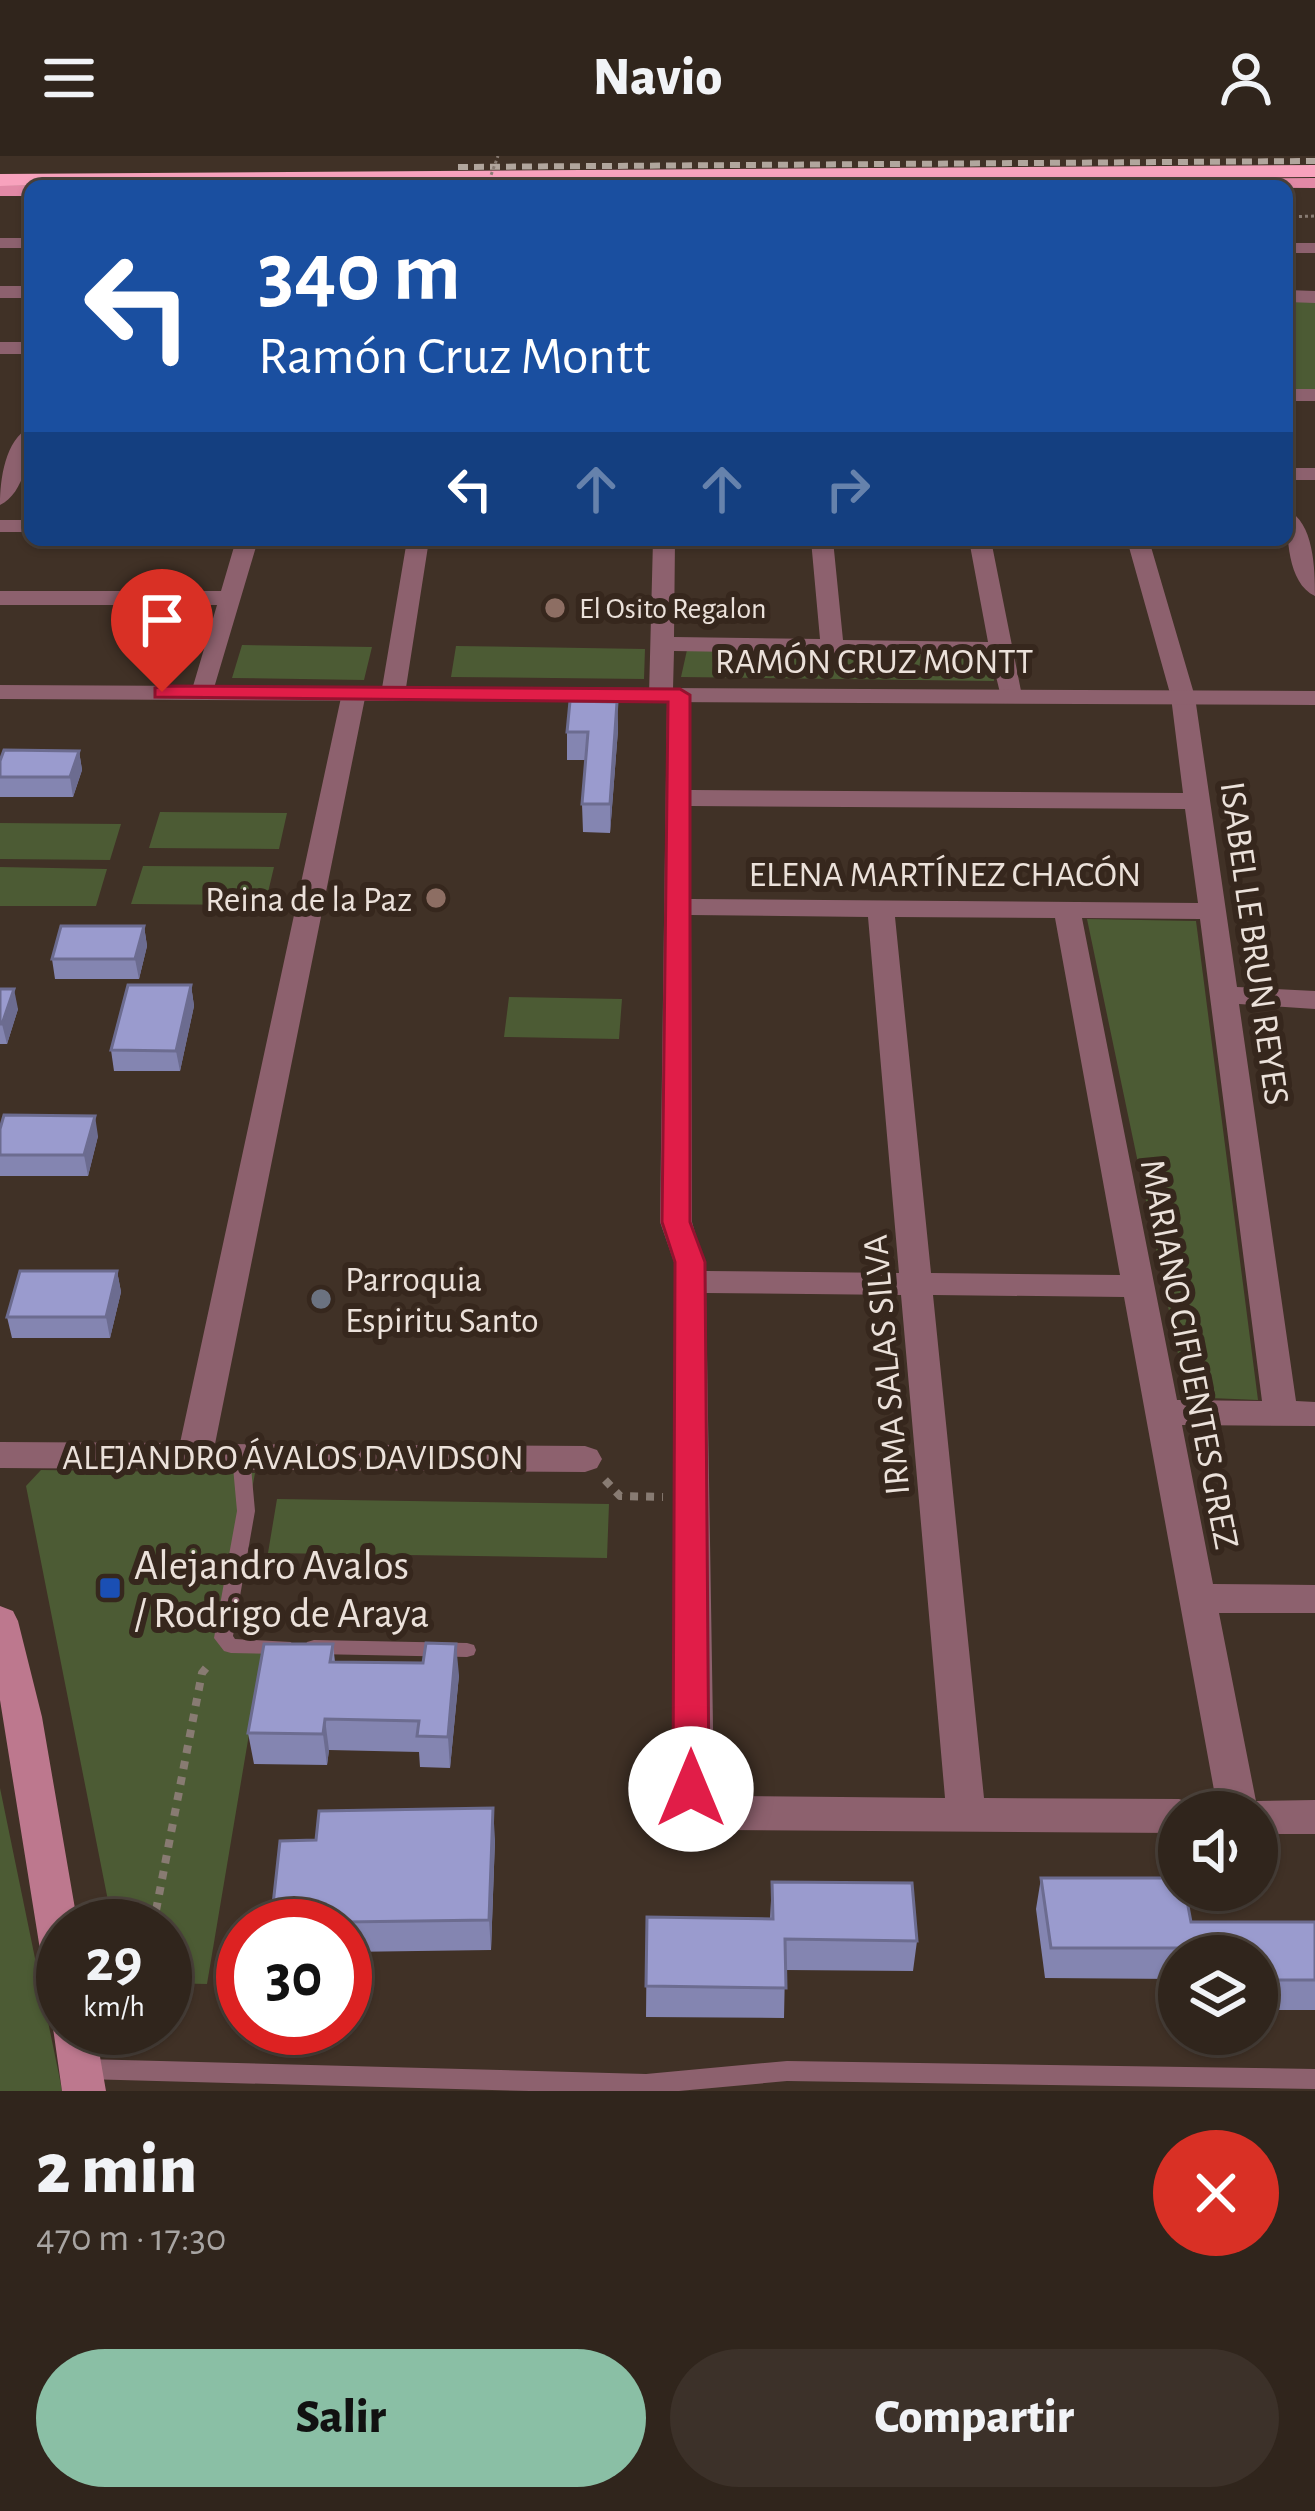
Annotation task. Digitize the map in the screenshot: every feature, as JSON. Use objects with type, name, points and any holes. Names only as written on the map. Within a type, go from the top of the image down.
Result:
[{"type":"highway","points":[[816,180],[1100,171]]},
{"type":"highway","points":[[0,180],[1315,171]]},
{"type":"main road","points":[[0,1622],[23,1717],[53,1899]]},
{"type":"street","points":[[0,499],[21,471]]},
{"type":"street","points":[[1293,532],[1315,589]]},
{"type":"street","points":[[203,693],[245,546]]},
{"type":"street","points":[[394,694],[417,546]]},
{"type":"street","points":[[664,546],[662,644],[679,798],[676,1222],[688,1253],[690,1282],[691,1789],[700,1805],[722,1813],[1158,1816]]},
{"type":"street","points":[[823,546],[832,646]]},
{"type":"street","points":[[981,546],[1010,697]]},
{"type":"street","name":"ISABEL LE BRUN REYES","points":[[1140,546],[1183,697],[1223,995],[1298,1413]]},
{"type":"street","points":[[0,598],[230,598]]},
{"type":"street","points":[[662,644],[1001,649]]},
{"type":"street","name":"RAMÓN CRUZ MONTT","points":[[0,692],[1315,698]]},
{"type":"street","points":[[195,1455],[354,693]]},
{"type":"street","points":[[679,798],[1198,801]]},
{"type":"street","name":"ELENA MARTÍNEZ CHACÓN","points":[[678,907],[1212,911]]},
{"type":"street","name":"IRMA SALAS SILVA","points":[[880,909],[967,1814]]},
{"type":"street","name":"MARIANO CIFUENTES GREZ","points":[[1067,910],[1234,1791]]},
{"type":"street","points":[[1223,995],[1315,1000]]},
{"type":"street","points":[[690,1282],[1138,1286]]},
{"type":"street","points":[[1162,1412],[1298,1413]]},
{"type":"street","name":"ALEJANDRO ÁVALOS DAVIDSON","points":[[0,1455],[585,1459]]},
{"type":"street","points":[[1197,1598],[1315,1599]]},
{"type":"street","points":[[1278,1817],[1315,1817]]},
{"type":"lane","points":[[241,1456],[246,1511],[226,1644],[467,1649]]},
{"type":"lane","points":[[79,2063],[646,2084],[787,2071],[1315,2079]]},
{"type":"path","points":[[585,1459],[620,1496],[690,1498]]},
{"type":"path","points":[[158,1899],[202,1673],[226,1644]]},
{"type":"green space","points":[[1293,299],[1315,299],[1315,392],[1293,391]]},
{"type":"green space","points":[[242,645],[372,647],[364,680],[232,678]]},
{"type":"green space","points":[[456,646],[645,649],[644,679],[451,677]]},
{"type":"green space","points":[[687,650],[992,652],[994,681],[681,677]]},
{"type":"green space","points":[[160,812],[287,813],[279,849],[149,848]]},
{"type":"green space","points":[[0,823],[121,824],[110,860],[0,859]]},
{"type":"green space","points":[[143,866],[274,867],[265,905],[131,904]]},
{"type":"green space","points":[[0,867],[107,869],[96,906],[0,906]]},
{"type":"green space","points":[[1087,919],[1196,921],[1258,1400],[1187,1397]]},
{"type":"green space","points":[[509,997],[622,999],[619,1039],[504,1037]]},
{"type":"green space","points":[[41,1470],[255,1473],[223,1650],[263,1651],[221,1899],[216,1899],[207,1984],[192,1984],[192,1899],[108,1899],[26,1486]]},
{"type":"green space","points":[[277,1499],[609,1504],[607,1558],[268,1553]]},
{"type":"green space","points":[[0,1788],[36,1963],[36,2055],[55,2055],[62,2091],[0,2091]]},
{"type":"building","points":[[570,701],[617,702],[610,804],[582,804],[588,732],[567,732]]},
{"type":"building","points":[[4,750],[79,751],[70,777],[0,777]]},
{"type":"building","points":[[61,926],[144,926],[135,959],[52,959]]},
{"type":"building","points":[[128,985],[191,985],[176,1051],[111,1050]]},
{"type":"building","points":[[0,989],[14,989],[2,1024],[0,1024]]},
{"type":"building","points":[[4,1115],[95,1116],[84,1155],[0,1155]]},
{"type":"building","points":[[20,1271],[117,1271],[106,1317],[7,1317]]},
{"type":"building","points":[[426,1643],[456,1644],[448,1737],[417,1736],[419,1721],[325,1719],[323,1734],[248,1733],[264,1644],[333,1644],[330,1662],[423,1663]]},
{"type":"building","points":[[493,1808],[489,1920],[372,1922],[372,1899],[274,1899],[280,1841],[316,1840],[319,1811]]},
{"type":"building","points":[[1041,1878],[1158,1878],[1158,1911],[1189,1911],[1191,1922],[1315,1922],[1315,1980],[1278,1980],[1278,1935],[1158,1935],[1158,1948],[1051,1948]]},
{"type":"building","points":[[772,1882],[912,1883],[917,1941],[785,1939],[786,1988],[646,1986],[647,1917],[773,1919]]},
{"type":"railway","points":[[458,167],[1315,161]]},
{"type":"place","name":"El Osito Regalon","points":[[555,608]]},
{"type":"place","name":"Reina de la Paz","points":[[436,898]]},
{"type":"place","name":"Parroquia Espiritu Santo","points":[[321,1299]]},
{"type":"place","name":"Alejandro Avalos / Rodrigo de Araya","points":[[110,1588]]},
{"type":"route","points":[[162,692],[680,695],[676,1222],[690,1262],[691,1789]]}]
